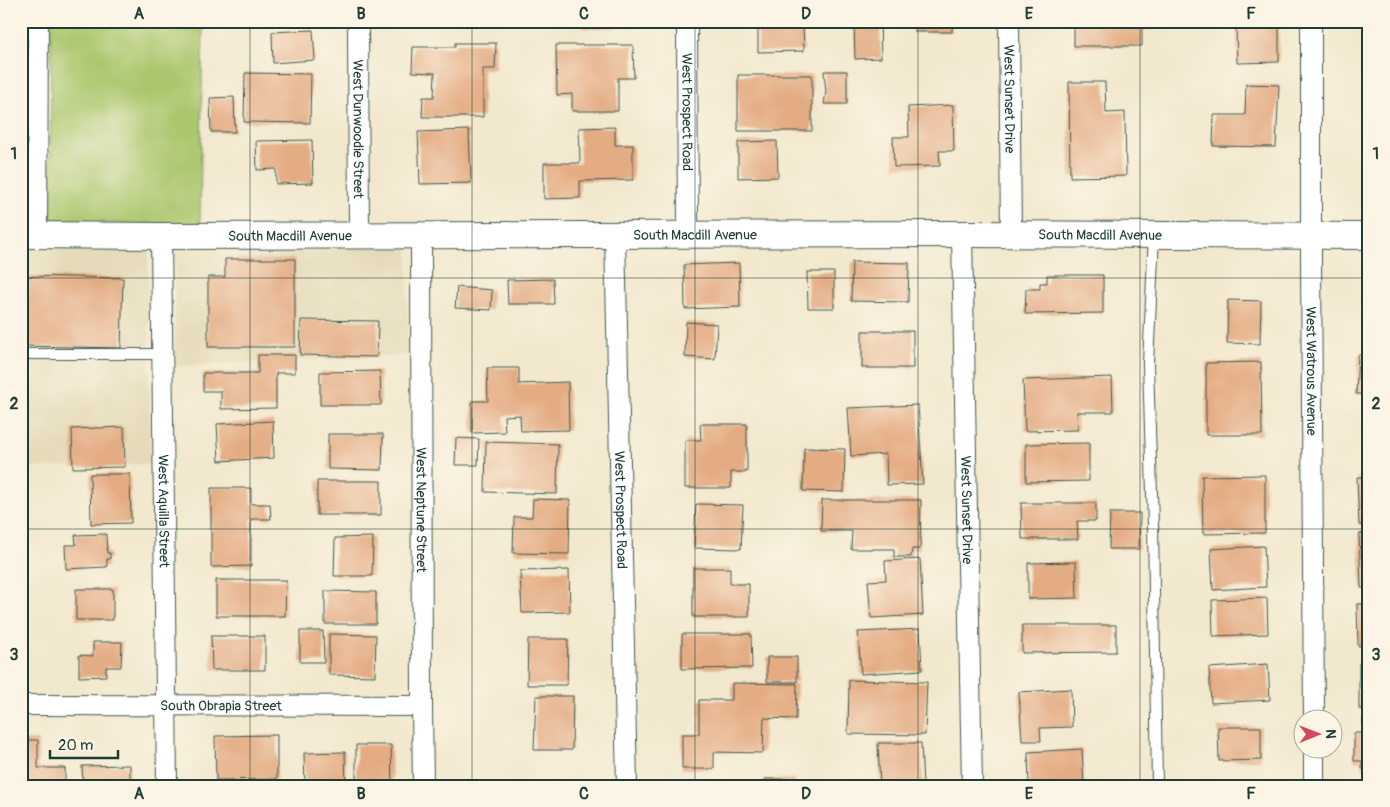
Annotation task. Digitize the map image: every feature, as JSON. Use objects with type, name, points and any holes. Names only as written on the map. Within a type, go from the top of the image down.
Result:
[{"type":"street","points":[[29,235],[29,166],[38,21]]},
{"type":"street","name":"West Dunwoodie Street","points":[[358,21],[360,235]]},
{"type":"street","name":"West Prospect Road","points":[[687,21],[688,234]]},
{"type":"street","name":"West Sunset Drive","points":[[1009,21],[1011,235]]},
{"type":"street","name":"West Watrous Avenue","points":[[1311,21],[1314,710]]},
{"type":"street","name":"West Neptune Street","points":[[421,234],[423,786]]},
{"type":"street","name":"West Prospect Road","points":[[615,234],[627,786]]},
{"type":"street","name":"South Macdill Avenue","points":[[29,235],[962,234],[1369,236]]},
{"type":"street","name":"West Sunset Drive","points":[[962,234],[972,786]]},
{"type":"street","name":"West Aquilla Street","points":[[161,236],[167,786]]},
{"type":"street","name":"South Obrapia Street","points":[[21,706],[422,706]]},
{"type":"street","points":[[1314,760],[1314,786]]},
{"type":"lane","points":[[1154,235],[1148,364],[1153,524],[1157,786]]},
{"type":"lane","points":[[21,354],[162,354]]},
{"type":"shaded area","points":[[408,246],[408,355],[175,366],[174,247]]},
{"type":"shaded area","points":[[21,247],[148,247],[150,464],[21,468]]},
{"type":"green space","points":[[21,21],[25,21],[24,223],[21,223]]},
{"type":"green space","points":[[51,21],[203,21],[200,224],[50,223]]},
{"type":"building","points":[[583,21],[636,21],[637,27],[583,28]]},
{"type":"building","points":[[854,21],[880,21],[881,58],[855,59]]},
{"type":"building","points":[[915,21],[952,21],[952,32],[915,32]]},
{"type":"building","points":[[1074,21],[1160,21],[1160,28],[1142,28],[1142,46],[1074,46]]},
{"type":"building","points":[[1229,21],[1279,21],[1279,62],[1237,63],[1236,25],[1229,26]]},
{"type":"building","points":[[803,23],[804,51],[758,52],[758,24]]},
{"type":"building","points":[[313,30],[315,60],[273,63],[272,32]]},
{"type":"building","points":[[455,43],[496,43],[495,69],[483,69],[483,117],[422,117],[423,97],[434,97],[435,73],[412,72],[413,47],[455,47]]},
{"type":"building","points":[[556,45],[633,45],[634,78],[618,78],[618,111],[572,111],[572,94],[557,95]]},
{"type":"building","points":[[824,71],[847,71],[847,104],[824,104],[826,92]]},
{"type":"building","points":[[245,73],[311,74],[310,123],[244,122]]},
{"type":"building","points":[[738,75],[812,75],[812,131],[738,131]]},
{"type":"building","points":[[1069,82],[1105,82],[1106,113],[1125,112],[1126,176],[1070,177]]},
{"type":"building","points":[[1246,84],[1279,85],[1276,147],[1213,146],[1214,115],[1245,115]]},
{"type":"building","points":[[234,97],[235,132],[211,132],[210,98]]},
{"type":"building","points":[[953,105],[954,151],[939,151],[940,166],[894,167],[893,137],[909,137],[908,107]]},
{"type":"building","points":[[615,127],[615,145],[633,145],[633,180],[580,181],[580,198],[544,199],[544,163],[580,163],[579,128]]},
{"type":"building","points":[[469,130],[471,183],[420,184],[418,132]]},
{"type":"building","points":[[312,140],[313,183],[276,184],[276,169],[257,170],[256,141]]},
{"type":"building","points":[[777,141],[778,177],[738,178],[738,142]]},
{"type":"building","points":[[225,259],[295,259],[295,347],[208,347],[208,277],[225,277]]},
{"type":"building","points":[[852,262],[909,263],[908,302],[851,301]]},
{"type":"building","points":[[739,263],[740,307],[685,309],[684,265]]},
{"type":"building","points":[[807,272],[834,272],[834,308],[808,308]]},
{"type":"building","points":[[1047,275],[1103,275],[1103,313],[1025,314],[1026,289],[1040,289],[1040,283],[1047,283]]},
{"type":"building","points":[[21,276],[123,278],[121,348],[21,346]]},
{"type":"building","points":[[553,279],[554,304],[508,304],[507,280]]},
{"type":"building","points":[[457,287],[492,290],[491,310],[455,308]]},
{"type":"building","points":[[1369,298],[1369,336],[1366,337],[1362,299]]},
{"type":"building","points":[[1228,300],[1261,301],[1260,344],[1227,343]]},
{"type":"building","points":[[301,320],[378,321],[377,357],[300,355]]},
{"type":"building","points":[[686,322],[717,324],[715,359],[685,357]]},
{"type":"building","points":[[862,331],[913,331],[913,368],[862,368]]},
{"type":"building","points":[[258,355],[295,355],[295,373],[276,373],[276,408],[221,409],[221,391],[203,391],[203,373],[258,373]]},
{"type":"building","points":[[1358,355],[1369,356],[1369,394],[1356,394]]},
{"type":"building","points":[[1261,362],[1262,435],[1206,435],[1206,363]]},
{"type":"building","points":[[487,368],[519,368],[519,384],[568,382],[569,430],[521,431],[520,415],[504,416],[505,432],[472,433],[472,401],[488,401]]},
{"type":"building","points":[[380,371],[381,405],[320,405],[320,372]]},
{"type":"building","points":[[1112,377],[1113,412],[1077,412],[1078,430],[1025,431],[1023,380]]},
{"type":"building","points":[[918,405],[923,484],[887,485],[886,454],[851,456],[848,408]]},
{"type":"building","points":[[273,421],[274,458],[219,461],[217,424]]},
{"type":"building","points":[[700,424],[747,424],[747,472],[731,472],[731,488],[685,488],[685,440],[701,440]]},
{"type":"building","points":[[124,427],[125,467],[73,468],[72,429]]},
{"type":"building","points":[[328,434],[383,434],[382,470],[328,469]]},
{"type":"building","points":[[456,438],[479,439],[478,465],[455,465]]},
{"type":"building","points":[[1366,438],[1369,438],[1369,465],[1366,465]]},
{"type":"building","points":[[486,442],[558,444],[557,494],[485,492]]},
{"type":"building","points":[[1089,443],[1089,481],[1026,482],[1026,444]]},
{"type":"building","points":[[804,448],[845,449],[844,492],[803,491]]},
{"type":"building","points":[[90,474],[130,474],[131,523],[91,524]]},
{"type":"building","points":[[1265,475],[1265,533],[1203,534],[1202,476]]},
{"type":"building","points":[[1357,477],[1369,477],[1369,525],[1359,525]]},
{"type":"building","points":[[317,481],[381,481],[381,515],[317,515]]},
{"type":"building","points":[[211,488],[251,488],[251,504],[270,504],[271,519],[251,519],[251,566],[211,567]]},
{"type":"building","points":[[533,499],[570,500],[569,554],[513,553],[514,517],[532,517]]},
{"type":"building","points":[[822,500],[921,500],[920,549],[912,549],[911,557],[894,557],[894,549],[851,549],[852,531],[821,531]]},
{"type":"building","points":[[1021,503],[1096,503],[1096,521],[1077,521],[1078,539],[1022,539]]},
{"type":"building","points":[[696,504],[743,505],[741,549],[694,548]]},
{"type":"building","points":[[1110,513],[1140,513],[1139,549],[1109,549]]},
{"type":"building","points":[[1369,533],[1369,588],[1361,588],[1359,534]]},
{"type":"building","points":[[106,534],[107,553],[110,553],[110,559],[107,559],[107,567],[66,569],[65,545],[76,545],[75,535]]},
{"type":"building","points":[[373,537],[372,576],[334,576],[335,538]]},
{"type":"building","points":[[1264,546],[1266,587],[1213,590],[1211,549]]},
{"type":"building","points":[[920,559],[923,615],[871,618],[868,581],[886,580],[885,561]]},
{"type":"building","points":[[1076,562],[1077,598],[1028,599],[1028,563]]},
{"type":"building","points":[[693,568],[730,568],[730,584],[749,584],[749,617],[693,617]]},
{"type":"building","points":[[569,570],[570,612],[522,613],[520,571]]},
{"type":"building","points":[[216,580],[286,580],[285,616],[216,616]]},
{"type":"building","points":[[76,589],[113,589],[113,620],[76,620]]},
{"type":"building","points":[[325,591],[376,592],[376,624],[325,624]]},
{"type":"building","points":[[1267,598],[1268,634],[1213,636],[1212,600]]},
{"type":"building","points":[[1357,604],[1369,604],[1369,646],[1358,646]]},
{"type":"building","points":[[1022,625],[1116,625],[1116,652],[1022,653]]},
{"type":"building","points":[[920,629],[922,670],[861,674],[858,632]]},
{"type":"building","points":[[300,631],[323,631],[324,662],[300,662]]},
{"type":"building","points":[[329,634],[376,635],[375,676],[329,675]]},
{"type":"building","points":[[682,634],[751,634],[752,668],[682,669]]},
{"type":"building","points":[[211,636],[265,636],[265,670],[212,670]]},
{"type":"building","points":[[528,639],[568,639],[567,685],[527,685]]},
{"type":"building","points":[[93,642],[122,642],[121,667],[106,667],[106,676],[79,677],[79,655],[93,656]]},
{"type":"building","points":[[767,657],[797,657],[797,682],[767,682]]},
{"type":"building","points":[[1359,663],[1369,663],[1369,709],[1359,709]]},
{"type":"building","points":[[1268,664],[1270,700],[1211,703],[1209,668]]},
{"type":"building","points":[[849,680],[927,682],[925,735],[848,734]]},
{"type":"building","points":[[732,683],[797,684],[796,719],[764,718],[763,753],[714,752],[714,769],[682,769],[682,734],[699,734],[699,700],[732,700]]},
{"type":"building","points":[[1071,689],[1072,727],[1040,728],[1041,741],[1022,741],[1019,692]]},
{"type":"building","points":[[536,696],[573,696],[572,750],[534,750]]},
{"type":"building","points":[[1363,717],[1369,717],[1369,769],[1362,769],[1362,761],[1354,761],[1354,733],[1363,733]]},
{"type":"building","points":[[1218,727],[1261,727],[1261,760],[1219,761]]},
{"type":"building","points":[[277,735],[277,779],[216,780],[215,736]]},
{"type":"building","points":[[21,740],[38,740],[38,768],[65,768],[65,786],[21,785]]},
{"type":"building","points":[[878,743],[921,743],[923,786],[880,786]]},
{"type":"building","points":[[356,745],[391,745],[392,786],[356,786]]},
{"type":"building","points":[[1082,749],[1084,786],[1029,786],[1028,752]]},
{"type":"building","points":[[345,752],[346,786],[305,786],[304,753]]},
{"type":"building","points":[[130,765],[130,786],[83,786],[82,766]]},
{"type":"building","points":[[765,779],[795,779],[795,786],[765,786]]}]
